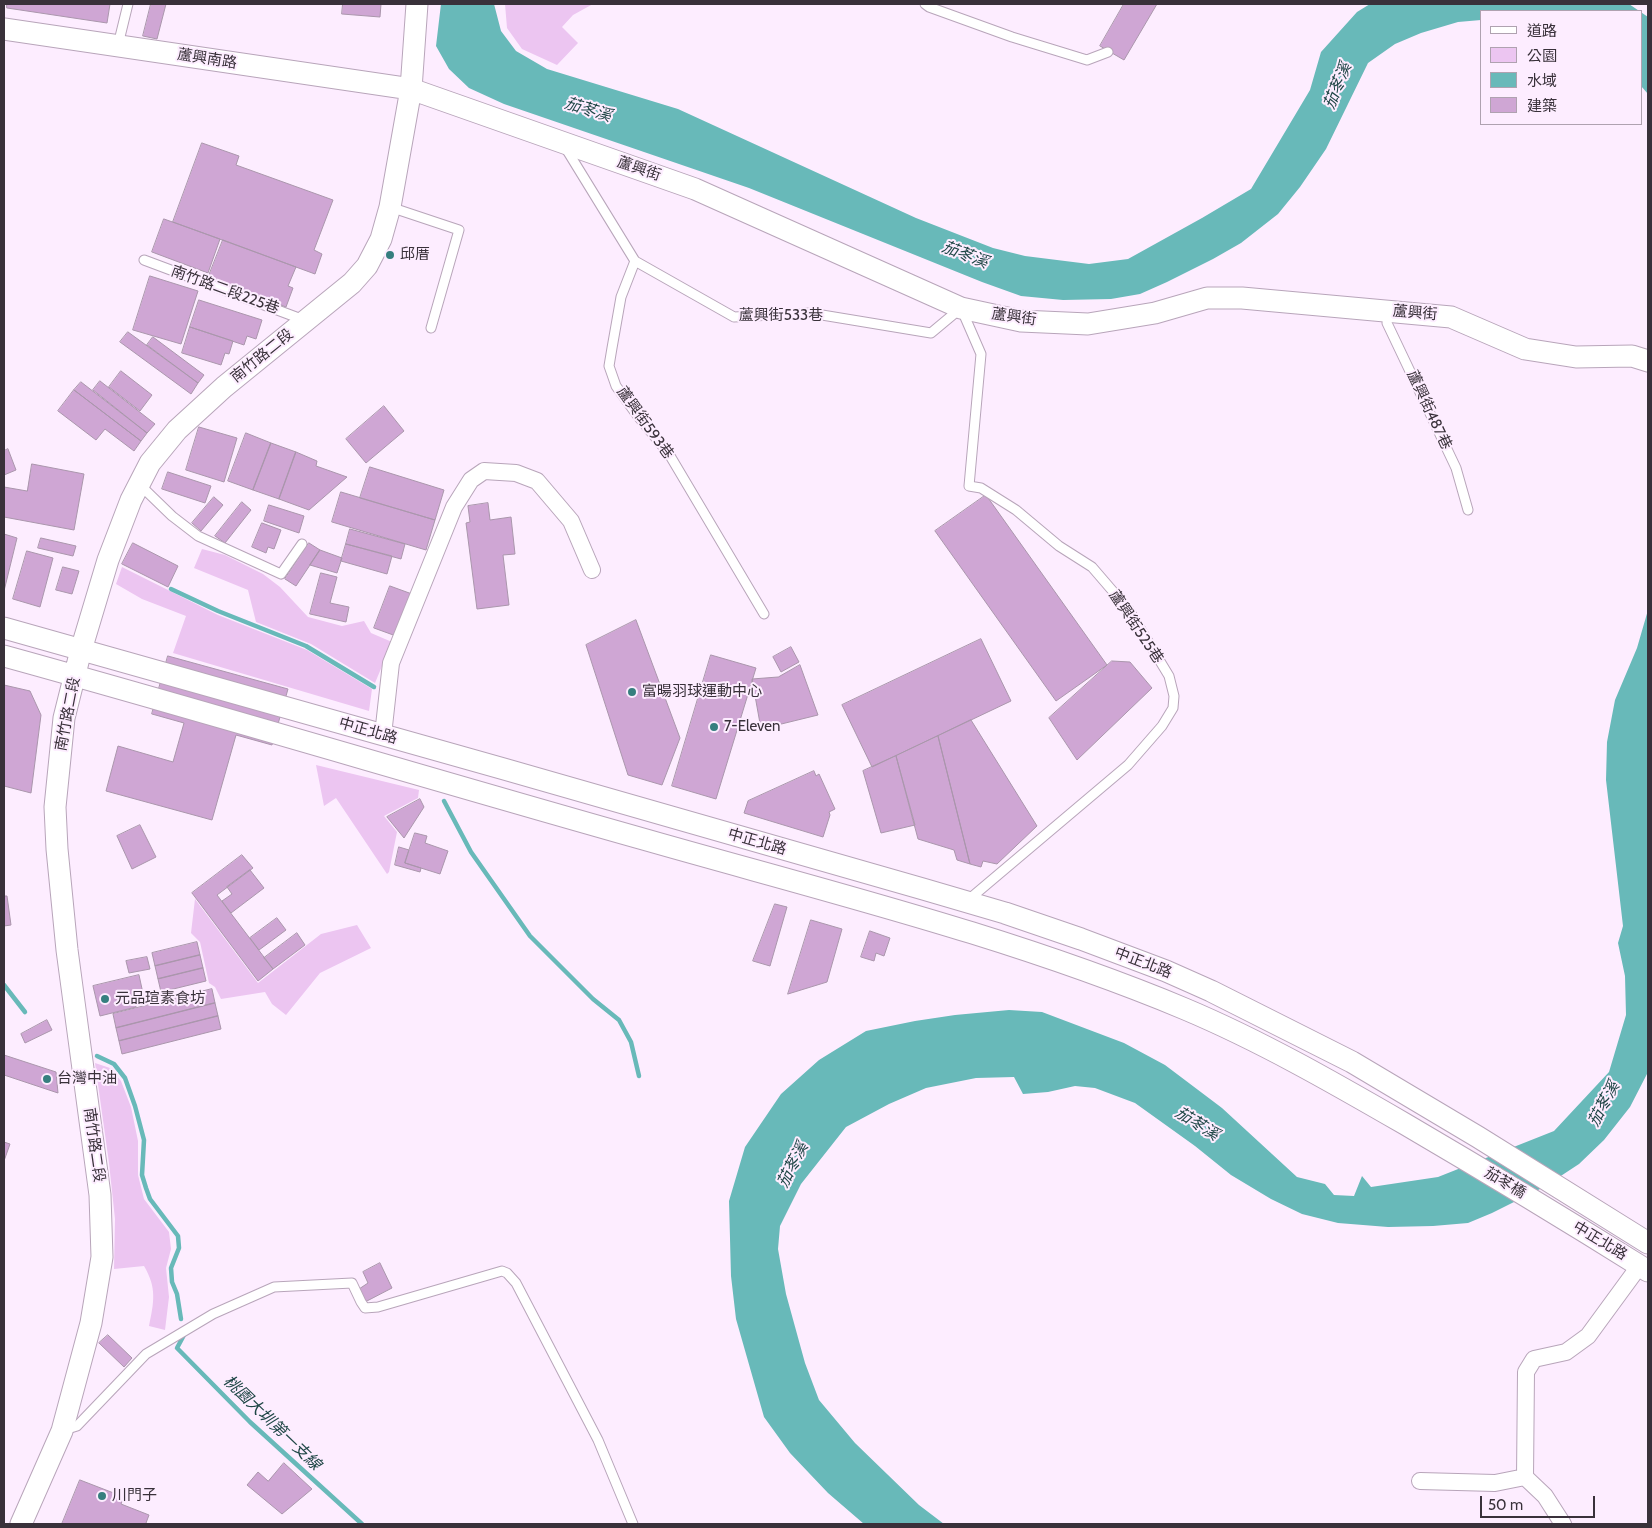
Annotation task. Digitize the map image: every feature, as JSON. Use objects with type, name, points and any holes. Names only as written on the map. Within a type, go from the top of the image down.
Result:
[{"type":"street","name":"南竹路二段","points":[[20,1524],[62,1431],[91,1323],[102,1257],[100,1195],[67,950],[57,849],[55,808],[64,718],[108,560],[130,500],[150,463],[177,430],[224,387],[352,283],[367,266],[381,239],[390,207],[411,89],[418,4]]},
{"type":"street","name":"蘆興南路","points":[[4,29],[411,89]]},
{"type":"street","name":"蘆興街","points":[[411,89],[695,188],[961,308],[1021,321],[1088,324],[1155,313],[1207,298],[1242,298],[1451,317],[1525,349],[1576,357],[1632,356],[1648,361]]},
{"type":"street","points":[[383,735],[391,663],[454,506],[471,480],[484,471],[516,473],[537,481],[571,521],[592,570]]},
{"type":"street","name":"中正北路","points":[[4,628],[967,902],[1081,939],[1166,971],[1211,991],[1352,1062],[1478,1137]]},
{"type":"street","name":"中正北路","points":[[4,656],[439,782],[912,915],[1063,963],[1146,994],[1238,1033],[1346,1090],[1459,1155]]},
{"type":"street","name":"茄苳橋","points":[[1478,1137],[1564,1191]]},
{"type":"street","name":"茄苳橋","points":[[1459,1155],[1551,1212]]},
{"type":"street","name":"中正北路","points":[[1564,1191],[1648,1242]]},
{"type":"street","name":"中正北路","points":[[1551,1212],[1644,1268]]},
{"type":"street","points":[[1563,1524],[1546,1496],[1525,1477],[1526,1372],[1534,1359],[1566,1352],[1588,1336],[1644,1268]]},
{"type":"street","points":[[1420,1481],[1495,1483],[1525,1477]]},
{"type":"lane","points":[[118,46],[128,4]]},
{"type":"lane","points":[[925,4],[1012,37],[1087,60],[1108,52]]},
{"type":"lane","points":[[562,142],[635,261]]},
{"type":"lane","points":[[390,207],[459,230],[430,328]]},
{"type":"lane","name":"南竹路二段225巷","points":[[144,260],[306,321]]},
{"type":"lane","name":"蘆興街533巷","points":[[635,261],[734,317],[810,313],[931,333],[961,308]]},
{"type":"lane","name":"蘆興街593巷","points":[[635,261],[621,297],[609,366],[616,386],[632,409],[669,454],[764,614]]},
{"type":"lane","name":"蘆興街525巷","points":[[961,308],[981,354],[968,486],[981,488],[1016,510],[1058,546],[1092,567],[1128,610],[1169,676],[1174,696],[1173,708],[1162,726],[1128,765],[967,902]]},
{"type":"lane","name":"蘆興街487巷","points":[[1388,311],[1388,323],[1456,468],[1468,510]]},
{"type":"lane","points":[[139,484],[172,516],[198,536],[281,574],[302,544]]},
{"type":"lane","points":[[62,1431],[77,1426],[146,1354],[213,1314],[274,1287],[352,1282],[365,1308],[378,1307],[502,1271],[507,1273],[516,1283],[589,1423],[633,1524]]},
{"type":"green space","points":[[505,4],[593,4],[573,15],[562,27],[578,43],[557,65],[522,49],[507,28]]},
{"type":"green space","points":[[202,549],[225,555],[263,574],[280,587],[308,617],[342,626],[364,621],[371,633],[392,642],[375,683],[311,644],[256,622],[248,590],[194,568]]},
{"type":"green space","points":[[122,567],[218,615],[307,650],[372,689],[369,711],[173,653],[186,616],[142,599],[116,584]]},
{"type":"green space","points":[[316,765],[419,790],[418,798],[384,816],[397,832],[387,874],[336,798],[324,806]]},
{"type":"green space","points":[[195,899],[258,983],[321,934],[357,925],[371,948],[320,973],[286,1015],[272,1004],[265,992],[221,999],[215,987],[209,983],[200,942],[191,933]]},
{"type":"green space","points":[[95,1063],[110,1068],[121,1081],[131,1107],[138,1141],[138,1175],[144,1199],[169,1232],[171,1249],[166,1268],[169,1297],[165,1330],[149,1326],[153,1288],[144,1266],[114,1269],[115,1219]]},
{"type":"water","name":"茄苳溪","points":[[441,4],[494,4],[501,31],[516,51],[547,69],[678,109],[916,218],[993,248],[1025,256],[1089,264],[1128,259],[1251,189],[1310,90],[1321,52],[1357,12],[1370,4],[1629,4],[1638,10],[1480,10],[1480,20],[1458,22],[1421,33],[1395,44],[1368,63],[1326,149],[1300,187],[1278,214],[1241,243],[1213,259],[1140,294],[1111,299],[1063,300],[1021,296],[749,188],[504,104],[469,88],[449,69],[436,46]]},
{"type":"water","points":[[1642,13],[1648,17],[1648,94],[1642,87]]},
{"type":"water","name":"茄苳溪","points":[[1648,610],[1648,1072],[1630,1107],[1604,1140],[1579,1164],[1544,1187],[1468,1223],[1388,1227],[1338,1223],[1302,1214],[1271,1199],[1231,1175],[1195,1146],[1135,1103],[1095,1088],[1075,1086],[1048,1092],[1023,1094],[1014,1077],[976,1078],[926,1088],[889,1104],[846,1127],[801,1184],[780,1226],[778,1249],[786,1294],[805,1363],[819,1400],[855,1443],[919,1505],[944,1524],[864,1524],[828,1493],[790,1453],[764,1417],[736,1319],[731,1276],[729,1201],[745,1147],[781,1094],[819,1060],[866,1031],[955,1015],[1009,1010],[1042,1012],[1124,1043],[1165,1065],[1222,1108],[1297,1177],[1325,1184],[1334,1195],[1354,1196],[1362,1176],[1371,1187],[1438,1177],[1554,1131],[1609,1072],[1626,1015],[1625,976],[1618,943],[1623,926],[1606,780],[1607,742],[1615,700],[1637,648]]},
{"type":"building","points":[[7,4],[110,4],[107,23],[7,8]]},
{"type":"building","points":[[151,4],[166,4],[157,39],[143,36]]},
{"type":"building","points":[[343,4],[381,4],[380,17],[342,14]]},
{"type":"building","points":[[1124,4],[1157,4],[1124,60],[1100,46]]},
{"type":"building","points":[[202,143],[239,156],[236,165],[333,200],[314,250],[322,254],[315,274],[173,222]]},
{"type":"building","points":[[164,219],[220,239],[208,273],[152,252]]},
{"type":"building","points":[[223,240],[296,267],[288,286],[293,288],[286,307],[208,278]]},
{"type":"building","points":[[150,276],[198,291],[181,344],[133,330]]},
{"type":"building","points":[[199,300],[262,320],[256,339],[247,336],[244,345],[190,327]]},
{"type":"building","points":[[190,327],[233,341],[229,354],[225,353],[221,365],[182,353]]},
{"type":"building","points":[[128,332],[198,383],[191,394],[120,342]]},
{"type":"building","points":[[153,337],[204,375],[198,383],[147,345]]},
{"type":"building","points":[[121,371],[152,395],[140,411],[109,387]]},
{"type":"building","points":[[100,381],[155,424],[147,433],[93,390]]},
{"type":"building","points":[[81,382],[147,433],[141,441],[74,390]]},
{"type":"building","points":[[74,390],[141,441],[134,451],[105,429],[96,440],[58,411]]},
{"type":"building","points":[[384,406],[404,431],[366,463],[346,439]]},
{"type":"building","points":[[199,427],[237,438],[224,482],[186,470]]},
{"type":"building","points":[[246,433],[271,443],[253,490],[228,481]]},
{"type":"building","points":[[271,443],[296,452],[279,499],[253,490]]},
{"type":"building","points":[[8,449],[16,470],[4,475],[4,451]]},
{"type":"building","points":[[296,452],[317,461],[316,466],[347,477],[309,510],[279,499]]},
{"type":"building","points":[[32,464],[84,474],[74,530],[4,517],[4,487],[27,491]]},
{"type":"building","points":[[370,467],[444,490],[435,520],[360,498]]},
{"type":"building","points":[[168,472],[211,486],[205,503],[162,489]]},
{"type":"building","points":[[341,492],[435,520],[426,550],[332,522]]},
{"type":"building","points":[[986,495],[1107,665],[1056,701],[935,531]]},
{"type":"building","points":[[214,497],[223,505],[201,531],[192,523]]},
{"type":"building","points":[[242,502],[251,510],[225,543],[215,536]]},
{"type":"building","points":[[488,503],[490,520],[511,517],[515,554],[503,555],[509,605],[477,609],[466,523],[470,522],[468,506]]},
{"type":"building","points":[[269,505],[304,516],[299,533],[264,521]]},
{"type":"building","points":[[262,523],[281,530],[274,549],[268,547],[266,553],[252,547]]},
{"type":"building","points":[[350,529],[405,544],[401,559],[346,544]]},
{"type":"building","points":[[4,534],[17,538],[4,591]]},
{"type":"building","points":[[41,538],[76,546],[73,556],[38,548]]},
{"type":"building","points":[[133,543],[178,566],[168,587],[122,564]]},
{"type":"building","points":[[309,543],[320,550],[296,586],[285,579]]},
{"type":"building","points":[[346,544],[392,556],[387,574],[341,561]]},
{"type":"building","points":[[320,550],[342,558],[337,573],[310,565]]},
{"type":"building","points":[[27,551],[53,558],[40,607],[13,599]]},
{"type":"building","points":[[63,567],[79,571],[72,594],[56,590]]},
{"type":"building","points":[[321,573],[337,577],[330,603],[349,607],[346,622],[310,614]]},
{"type":"building","points":[[390,586],[412,594],[396,636],[374,628]]},
{"type":"building","name":"富暘羽球運動中心","points":[[636,620],[680,738],[662,785],[628,775],[586,645]]},
{"type":"building","points":[[981,639],[1011,701],[872,767],[842,705]]},
{"type":"building","points":[[791,647],[799,662],[781,672],[773,657]]},
{"type":"building","name":"7-Eleven","points":[[711,655],[756,668],[716,799],[672,786]]},
{"type":"building","points":[[168,656],[288,689],[272,745],[236,735],[212,820],[106,791],[118,746],[173,762],[184,723],[152,714]]},
{"type":"building","points":[[1112,661],[1130,662],[1152,688],[1077,760],[1049,718]]},
{"type":"building","points":[[800,665],[818,715],[761,729],[752,679],[778,677]]},
{"type":"building","points":[[4,685],[30,691],[41,715],[31,793],[4,786]]},
{"type":"building","points":[[971,720],[1037,826],[997,864],[983,861],[981,867],[970,864],[938,736]]},
{"type":"building","points":[[938,736],[970,864],[957,860],[954,850],[918,839],[896,756]]},
{"type":"building","points":[[896,756],[915,825],[881,833],[863,771]]},
{"type":"building","points":[[814,771],[816,776],[819,774],[835,809],[829,812],[830,815],[823,837],[744,813],[748,801]]},
{"type":"building","points":[[420,799],[424,807],[404,838],[387,817]]},
{"type":"building","points":[[140,825],[156,857],[132,869],[117,836]]},
{"type":"building","points":[[415,833],[427,836],[425,843],[448,851],[440,874],[405,863]]},
{"type":"building","points":[[399,847],[409,850],[405,863],[421,868],[420,872],[395,865]]},
{"type":"building","points":[[242,855],[253,868],[217,895],[273,969],[258,981],[192,893]]},
{"type":"building","points":[[250,870],[264,888],[231,913],[222,901],[232,894],[227,887]]},
{"type":"building","points":[[4,896],[7,896],[11,925],[4,926]]},
{"type":"building","points":[[775,904],[787,907],[770,966],[753,961]]},
{"type":"building","points":[[277,918],[286,930],[259,950],[250,938]]},
{"type":"building","points":[[811,920],[842,929],[827,982],[788,994]]},
{"type":"building","points":[[870,931],[890,938],[884,956],[876,953],[874,961],[861,957]]},
{"type":"building","points":[[297,933],[305,945],[273,969],[264,958]]},
{"type":"building","points":[[197,942],[200,955],[155,966],[152,953]]},
{"type":"building","points":[[200,955],[203,968],[158,979],[155,966]]},
{"type":"building","points":[[147,957],[150,969],[129,973],[126,961]]},
{"type":"building","points":[[203,968],[206,981],[161,992],[158,979]]},
{"type":"building","points":[[139,975],[144,998],[135,1000],[136,1007],[100,1016],[93,986]]},
{"type":"building","points":[[212,989],[215,1003],[116,1028],[113,1014]]},
{"type":"building","points":[[215,1003],[218,1016],[119,1041],[116,1028]]},
{"type":"building","points":[[218,1016],[221,1029],[122,1054],[119,1041]]},
{"type":"building","points":[[47,1020],[52,1030],[25,1043],[21,1034]]},
{"type":"building","points":[[4,1055],[56,1072],[58,1093],[4,1075]]},
{"type":"building","points":[[4,1142],[10,1144],[4,1161]]},
{"type":"building","points":[[380,1263],[392,1288],[365,1302],[359,1289],[368,1283],[363,1272]]},
{"type":"building","points":[[108,1335],[132,1358],[124,1367],[99,1343]]},
{"type":"building","points":[[284,1463],[312,1489],[282,1514],[247,1485],[258,1472],[268,1481]]},
{"type":"building","points":[[80,1480],[124,1497],[121,1504],[149,1515],[146,1523],[148,1524],[62,1524]]},
{"type":"waterway","points":[[171,589],[218,611],[306,646],[374,687]]},
{"type":"waterway","points":[[444,801],[471,852],[530,936],[593,999],[619,1020],[631,1042],[639,1076]]},
{"type":"waterway","name":"桃園大圳第一支線","points":[[4,985],[25,1012]]},
{"type":"waterway","name":"桃園大圳第一支線","points":[[97,1056],[114,1064],[125,1078],[144,1140],[142,1175],[146,1188],[150,1199],[178,1236],[179,1248],[171,1268],[172,1282],[177,1294],[181,1319]]},
{"type":"waterway","name":"桃園大圳第一支線","points":[[184,1335],[177,1348],[250,1422],[362,1524]]},
{"type":"place","name":"邱厝","points":[[390,255]]},
{"type":"place","name":"富暘羽球運動中心","points":[[632,692]]},
{"type":"place","name":"7-Eleven","points":[[714,727]]},
{"type":"place","name":"元品瑄素食坊","points":[[105,999]]},
{"type":"place","name":"台灣中油","points":[[47,1079]]},
{"type":"place","name":"川門子","points":[[102,1496]]}]
